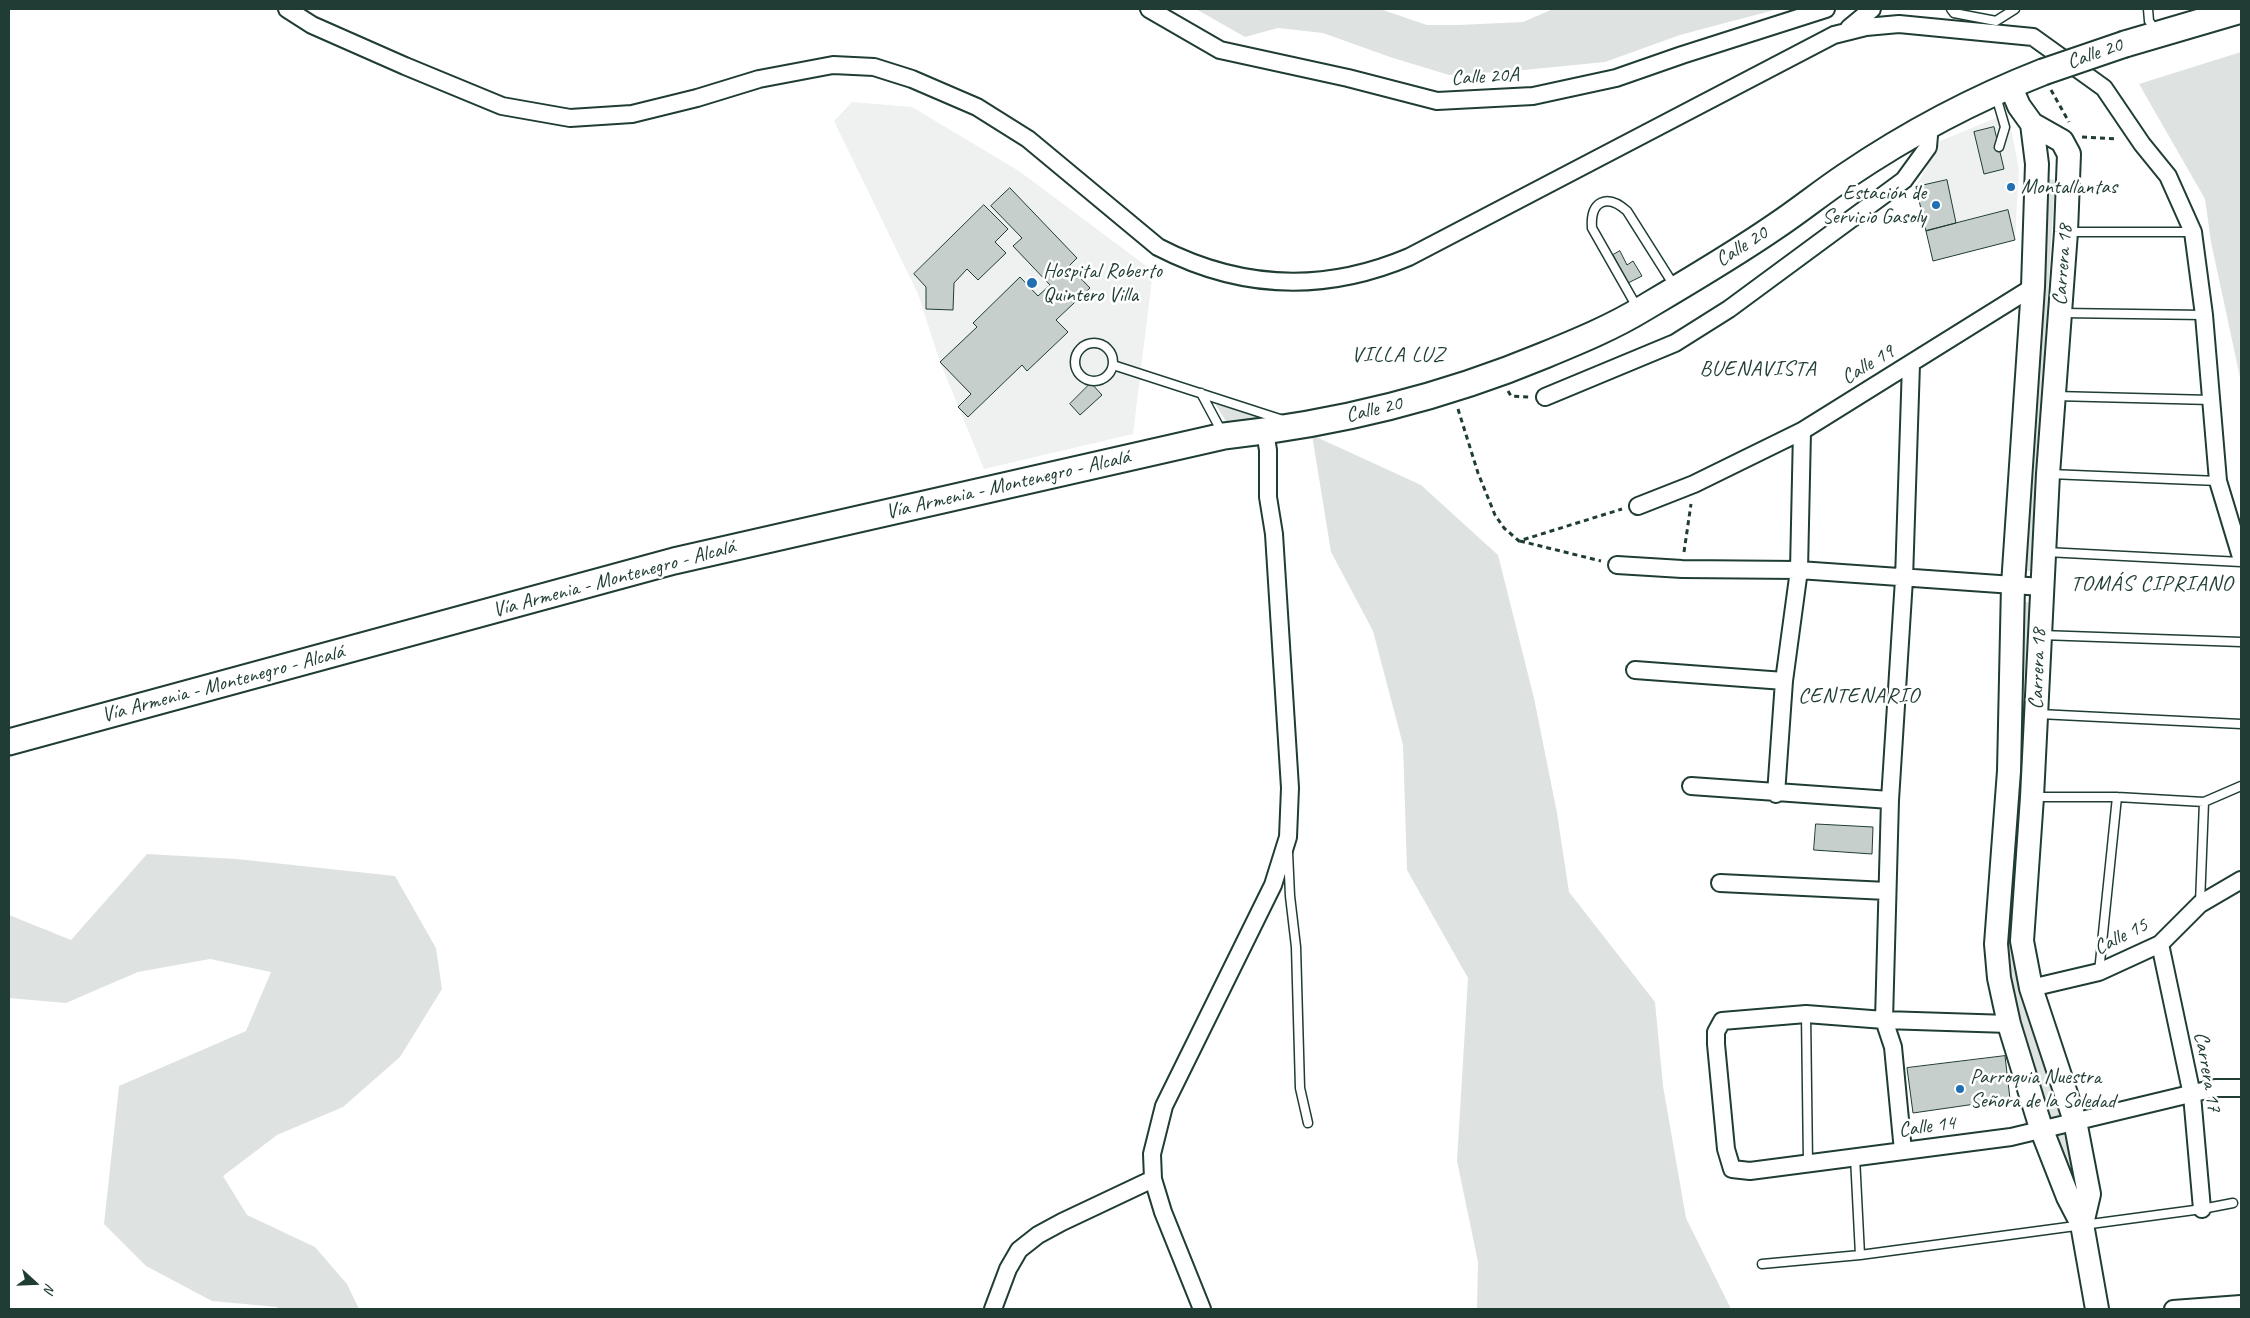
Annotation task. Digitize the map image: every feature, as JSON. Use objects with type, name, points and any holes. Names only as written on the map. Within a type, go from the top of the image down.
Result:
[{"type":"main road","name":"Calle 20","points":[[1224,436],[1265,432],[1375,411],[1447,391],[1509,370],[1568,346],[1639,311],[1774,227],[1846,176],[1930,124],[2003,88],[2047,80],[2125,44],[2241,10]]},
{"type":"main road","name":"Carrera 18","points":[[2003,88],[2032,124],[2037,164],[2033,287],[2013,585],[2009,772],[1996,944],[1999,978],[2009,1024],[2041,1128],[2068,1197],[2082,1224],[2097,1309]]},
{"type":"main road","name":"Carrera 18","points":[[2032,124],[2070,139],[2066,232],[2048,474],[2037,714],[2022,941],[2031,988],[2075,1121],[2089,1194],[2082,1224]]},
{"type":"main road","name":"Vía Armenia - Montenegro - Alcalá","points":[[9,742],[674,561],[1224,436]]},
{"type":"street","points":[[287,9],[312,25],[502,106],[570,118],[632,114],[698,98],[759,78],[833,65],[874,67],[912,79],[977,107],[1028,138],[1158,247],[1180,258],[1213,270],[1249,278],[1291,284],[1350,276],[1384,268],[1409,257],[1846,31],[1872,9]]},
{"type":"street","name":"Calle 20A","points":[[1149,9],[1220,50],[1437,100],[1533,96],[1616,78],[1826,9]]},
{"type":"street","points":[[1846,31],[1899,24],[2033,37],[2104,88],[2142,144],[2168,176],[2193,232],[2204,316],[2218,481],[2241,557]]},
{"type":"street","points":[[1545,397],[1675,343],[1729,309],[1904,180],[1928,147],[1930,124]]},
{"type":"street","name":"Calle 19","points":[[1638,506],[1694,484],[1802,431],[2033,287]]},
{"type":"street","points":[[1903,1151],[1892,1048],[1884,1020],[1890,800],[1904,579],[1911,364]]},
{"type":"street","points":[[1776,794],[1784,682],[1799,570],[1802,431]]},
{"type":"street","points":[[1202,1309],[1162,1212],[1153,1179],[1152,1154],[1164,1106],[1273,885],[1288,837],[1290,788],[1274,534],[1268,497],[1268,450],[1265,432]]},
{"type":"street","points":[[1617,565],[1682,569],[1799,570],[1904,579],[2042,587]]},
{"type":"street","points":[[1635,670],[1784,682]]},
{"type":"street","points":[[1691,786],[1776,794],[1890,800]]},
{"type":"street","name":"Calle 15","points":[[2031,988],[2099,972],[2160,944],[2200,904],[2241,880]]},
{"type":"street","points":[[1720,883],[1887,890]]},
{"type":"street","name":"Carrera 17","points":[[2160,944],[2192,1095],[2202,1209]]},
{"type":"street","points":[[1806,1014],[1884,1020],[2009,1024]]},
{"type":"street","name":"Calle 14","points":[[1806,1014],[1722,1021],[1716,1032],[1726,1149],[1732,1169],[1750,1171],[2011,1137],[2041,1128],[2192,1095],[2215,1088],[2241,1088]]},
{"type":"street","points":[[993,1309],[1008,1269],[1019,1250],[1038,1235],[1062,1222],[1153,1179]]},
{"type":"street","points":[[2173,1309],[2241,1304]]},
{"type":"lane","points":[[1951,9],[1954,13],[1996,21],[2015,9]]},
{"type":"lane","points":[[2148,9],[2148,21],[2158,33]]},
{"type":"lane","points":[[1999,147],[2006,127],[2003,88]]},
{"type":"lane","points":[[1639,311],[1592,228],[1591,215],[1596,206],[1606,201],[1617,202],[1627,211],[1676,288]]},
{"type":"lane","points":[[2066,232],[2193,232]]},
{"type":"lane","points":[[2060,313],[2204,316]]},
{"type":"lane","points":[[1092,343],[1107,347],[1112,354],[1113,365],[1108,376],[1102,381],[1094,382],[1080,376],[1075,363],[1080,350],[1092,343]]},
{"type":"lane","points":[[1113,365],[1301,426]]},
{"type":"lane","points":[[1201,394],[1224,436]]},
{"type":"lane","points":[[2053,396],[2211,400]]},
{"type":"lane","points":[[2048,474],[2218,481]]},
{"type":"lane","points":[[2044,552],[2241,562]]},
{"type":"lane","points":[[2040,635],[2241,642]]},
{"type":"lane","points":[[2037,714],[2241,724]]},
{"type":"lane","points":[[2032,796],[2117,797],[2204,802],[2241,786]]},
{"type":"lane","points":[[2099,972],[2117,797]]},
{"type":"lane","points":[[2200,904],[2204,802]]},
{"type":"lane","points":[[1288,837],[1290,896],[1296,947],[1300,1088],[1308,1123]]},
{"type":"lane","points":[[1806,1014],[1808,1163]]},
{"type":"lane","points":[[1855,1157],[1860,1255]]},
{"type":"lane","points":[[1762,1264],[1860,1255],[2202,1209],[2233,1203]]},
{"type":"path","points":[[2047,80],[2070,139],[2129,140],[2142,144]]},
{"type":"path","points":[[1447,391],[1460,412],[1478,474],[1495,515],[1504,528],[1519,541],[1617,565]]},
{"type":"path","points":[[1682,569],[1694,484]]},
{"type":"path","points":[[1519,541],[1638,506]]},
{"type":"shaded area","points":[[1196,9],[1380,9],[1427,25],[1458,25],[1523,22],[1553,9],[1778,9],[1680,35],[1605,62],[1449,75],[1390,57],[1323,33],[1278,28],[1245,37]]},
{"type":"shaded area","points":[[2241,52],[2241,382],[2211,242],[2205,199],[2139,84]]},
{"type":"shaded area","name":"Hospital Roberto Quintero Villa","points":[[852,102],[912,107],[1019,171],[1153,271],[1133,434],[984,469],[940,362],[918,294],[834,121]]},
{"type":"shaded area","points":[[2008,113],[2019,169],[2015,240],[1933,261],[1916,187],[1940,141]]},
{"type":"shaded area","points":[[2048,179],[2055,180],[2031,571],[2025,571]]},
{"type":"shaded area","points":[[1215,404],[1268,419],[1231,429]]},
{"type":"shaded area","points":[[1312,435],[1421,485],[1498,555],[1534,698],[1557,813],[1569,892],[1655,1002],[1663,1086],[1686,1218],[1731,1309],[1477,1309],[1478,1262],[1457,1161],[1468,978],[1407,870],[1403,745],[1373,631],[1331,552]]},
{"type":"shaded area","points":[[2023,602],[2030,602],[2010,942],[2019,989],[2060,1115],[2050,1118],[2017,1017],[2010,982],[2006,944],[2015,846]]},
{"type":"shaded area","points":[[147,854],[237,859],[395,876],[436,948],[442,989],[400,1057],[343,1107],[277,1135],[223,1176],[247,1215],[315,1247],[347,1284],[359,1309],[279,1309],[277,1307],[212,1301],[146,1266],[104,1224],[119,1086],[246,1031],[271,972],[210,959],[138,972],[66,1003],[9,998],[9,915],[71,940]]},
{"type":"shaded area","points":[[2063,1132],[2078,1192],[2072,1185],[2057,1133]]},
{"type":"building","name":"Estación de Servicio Gasoly","points":[[1994,127],[2004,169],[1984,174],[1974,132]]},
{"type":"building","name":"Estación de Servicio Gasoly","points":[[1947,180],[1956,223],[1926,231],[1916,187]]},
{"type":"building","points":[[1010,188],[1077,258],[1069,266],[1090,288],[1056,320],[1068,332],[1027,371],[1022,365],[968,417],[958,407],[971,394],[940,362],[977,327],[973,323],[1020,277],[1038,296],[1050,285],[1013,246],[1022,238],[991,206]]},
{"type":"building","points":[[984,205],[1008,229],[995,242],[1006,253],[978,280],[967,269],[954,283],[953,310],[926,309],[926,287],[914,274]]},
{"type":"building","points":[[2008,210],[2015,240],[1933,261],[1926,231]]},
{"type":"building","points":[[1620,251],[1627,265],[1633,261],[1642,276],[1628,283],[1613,255]]},
{"type":"building","points":[[1091,383],[1102,395],[1080,415],[1070,404]]},
{"type":"building","points":[[1816,824],[1873,827],[1872,854],[1814,850]]},
{"type":"building","name":"Parroquia Nuestra Señora de la Soledad","points":[[2005,1056],[2010,1099],[1913,1113],[1907,1068]]},
{"type":"place","name":"Montallantas","points":[[2011,187]]},
{"type":"place","name":"Estación de Servicio Gasoly","points":[[1936,205]]},
{"type":"place","name":"Hospital Roberto Quintero Villa","points":[[1032,283]]},
{"type":"place","name":"Parroquia Nuestra Señora de la Soledad","points":[[1960,1089]]},
{"type":"district","name":"VILLA LUZ","points":[[1398,355]]},
{"type":"district","name":"BUENAVISTA","points":[[1758,369]]},
{"type":"district","name":"TOMÁS CIPRIANO","points":[[2152,584]]},
{"type":"district","name":"CENTENARIO","points":[[1859,696]]}]
